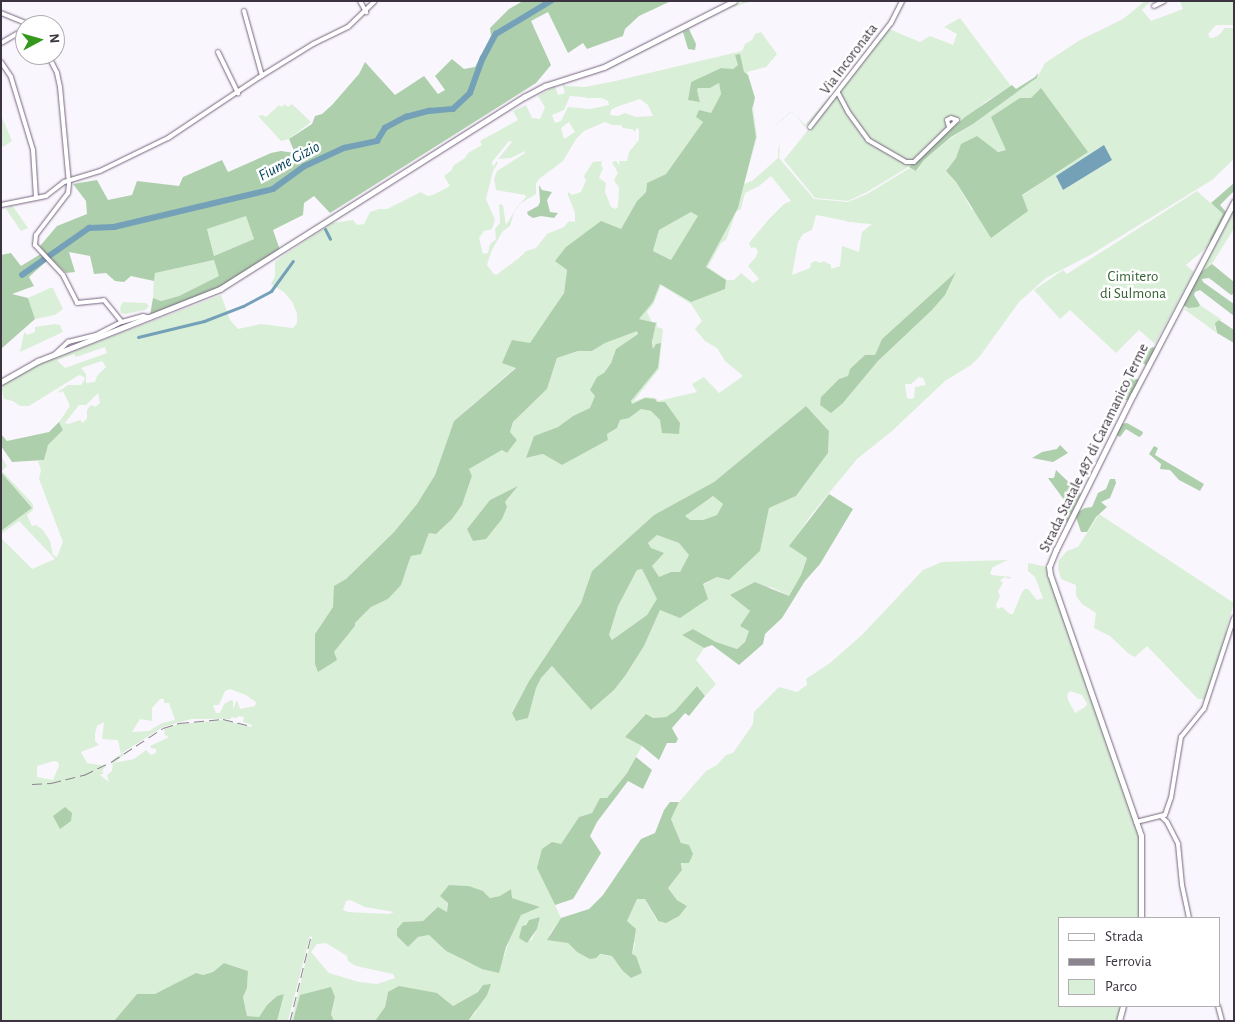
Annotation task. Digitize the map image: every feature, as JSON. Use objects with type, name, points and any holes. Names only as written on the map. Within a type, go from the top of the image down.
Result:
[{"type":"main road","points":[[1,382],[23,368],[97,336],[185,305],[237,280],[333,221],[524,96],[545,86],[604,67],[734,1]]},
{"type":"main road","points":[[724,7],[740,1]]},
{"type":"main road","name":"Strada Statale 487 di Caramanico Terme","points":[[1141,917],[1142,848],[1136,822],[1050,575],[1049,567],[1133,395],[1234,202]]},
{"type":"main road","points":[[1119,1021],[1123,1007]]},
{"type":"street","points":[[360,1],[366,12]]},
{"type":"street","points":[[1,205],[51,194],[60,184],[100,171],[168,138],[313,44],[348,27],[366,12],[375,1]]},
{"type":"street","name":"Via Incoronata","points":[[810,127],[891,22],[902,1]]},
{"type":"street","points":[[1154,6],[1164,1]]},
{"type":"street","points":[[244,11],[262,76]]},
{"type":"street","points":[[1,13],[15,19]]},
{"type":"street","points":[[1,43],[15,35]]},
{"type":"street","points":[[218,52],[238,93]]},
{"type":"street","points":[[1,62],[11,77],[33,150],[36,198]]},
{"type":"street","points":[[52,65],[59,80],[68,192],[36,236],[36,245],[63,275],[76,303],[104,300],[112,307],[122,322]]},
{"type":"street","points":[[838,93],[848,112],[868,140],[906,162],[914,162],[949,127]]},
{"type":"street","points":[[97,336],[122,322],[143,316],[150,318]]},
{"type":"street","points":[[1162,817],[1171,798],[1181,737],[1204,709],[1234,618]]},
{"type":"street","points":[[1136,822],[1162,817]]},
{"type":"street","points":[[1162,817],[1167,822],[1178,844],[1182,885],[1190,917]]},
{"type":"street","points":[[1218,1007],[1222,1021]]},
{"type":"green space","points":[[523,1],[671,1],[639,16],[625,29],[623,36],[587,49],[583,43],[568,53],[548,12],[531,21],[551,65],[536,83],[330,213],[314,196],[304,203],[303,215],[273,230],[280,250],[230,282],[202,295],[150,315],[153,298],[161,301],[179,296],[219,276],[214,260],[155,273],[154,281],[131,276],[124,282],[115,281],[106,273],[94,274],[90,256],[69,252],[75,272],[66,273],[50,258],[29,277],[34,286],[12,294],[28,298],[35,319],[1,349],[1,255],[11,253],[21,266],[44,252],[40,246],[57,226],[87,214],[86,201],[73,184],[97,180],[108,200],[132,195],[137,181],[179,186],[183,177],[222,160],[228,172],[271,153],[281,151],[295,153],[289,139],[312,124],[315,116],[322,114],[332,105],[359,74],[365,62],[395,95],[424,76],[438,94],[445,90],[435,76],[452,59],[464,69],[475,67],[491,36],[490,28],[509,9]],"holes":[[[246,216],[254,239],[214,256],[207,229]]]},
{"type":"green space","points":[[745,1],[750,1],[728,9],[609,69],[564,83],[565,86],[584,87],[611,82],[742,51],[745,44],[752,40],[755,34],[761,32],[777,54],[766,67],[747,72],[755,98],[744,72],[738,65],[733,69],[721,68],[691,82],[688,100],[700,101],[698,87],[710,88],[719,83],[721,94],[711,113],[696,117],[703,122],[666,174],[647,183],[646,192],[637,201],[621,229],[556,261],[567,270],[564,293],[516,367],[454,421],[435,475],[417,504],[394,532],[346,579],[335,586],[333,607],[315,634],[334,652],[355,626],[355,623],[371,607],[388,599],[406,572],[411,556],[421,553],[429,533],[462,505],[472,476],[469,469],[502,450],[507,453],[517,440],[510,432],[513,422],[547,389],[557,358],[578,351],[592,351],[605,343],[637,330],[638,334],[616,349],[611,363],[604,373],[591,408],[573,416],[558,427],[534,436],[527,458],[543,454],[562,465],[608,440],[607,434],[617,428],[620,420],[629,418],[641,409],[651,411],[660,420],[656,402],[632,404],[631,401],[658,368],[661,343],[653,350],[652,324],[639,319],[653,302],[660,284],[726,280],[706,267],[738,208],[744,184],[752,181],[778,158],[780,144],[779,158],[814,199],[848,202],[867,194],[910,168],[917,171],[924,160],[951,138],[1037,78],[1045,63],[1080,40],[1123,19],[1145,1],[1151,1],[1142,10],[1151,21],[1183,9],[1180,1],[1234,1],[1234,25],[1216,25],[1208,34],[1210,38],[1213,38],[1219,35],[1225,28],[1234,28],[1234,159],[1212,180],[1092,254],[1046,278],[1019,302],[980,356],[971,365],[945,381],[892,431],[857,459],[811,515],[790,546],[807,558],[801,575],[789,596],[771,587],[730,595],[750,611],[750,630],[745,642],[737,649],[716,642],[693,629],[682,635],[704,648],[696,660],[716,684],[705,696],[697,686],[675,711],[666,717],[653,718],[625,737],[642,746],[627,773],[607,798],[600,799],[592,813],[579,817],[561,844],[545,884],[561,918],[549,935],[568,943],[577,952],[612,956],[622,970],[632,954],[635,944],[627,921],[637,898],[645,899],[657,921],[687,906],[677,900],[668,888],[682,870],[681,843],[671,819],[679,802],[706,771],[717,765],[726,755],[733,753],[753,724],[754,712],[779,687],[797,692],[807,685],[806,679],[830,663],[863,634],[923,570],[942,562],[1008,560],[993,567],[990,573],[992,575],[1011,577],[1009,579],[1005,577],[1000,580],[1003,583],[998,591],[1000,596],[996,605],[997,609],[1002,607],[1010,614],[1013,614],[1025,589],[1028,589],[1037,600],[1043,598],[1035,577],[1028,571],[1028,563],[1049,567],[1141,836],[1141,917],[1058,917],[1058,1007],[1123,1007],[1119,1021],[468,1021],[476,1012],[478,992],[453,1006],[437,993],[388,992],[385,1007],[375,1021],[334,1021],[331,1014],[335,997],[300,995],[293,1021],[291,1021],[312,937],[310,936],[288,1021],[277,1021],[284,994],[277,996],[267,1005],[259,1017],[247,1016],[243,997],[247,988],[248,971],[224,963],[213,972],[203,975],[196,973],[155,995],[137,994],[114,1021],[1,1021],[1,538],[32,569],[55,559],[19,521],[1,534],[1,531],[32,508],[1,472],[1,456],[7,466],[2,471],[33,504],[33,510],[27,515],[32,526],[36,525],[43,530],[50,541],[53,555],[57,557],[63,542],[39,479],[41,470],[38,461],[41,461],[48,445],[63,430],[59,422],[70,406],[63,391],[59,393],[59,391],[68,385],[81,385],[85,379],[79,375],[29,406],[20,406],[13,401],[4,399],[1,386],[34,366],[221,295],[230,320],[238,329],[261,324],[293,328],[297,323],[297,314],[293,303],[284,292],[271,284],[275,276],[275,262],[332,223],[353,220],[357,225],[364,224],[370,212],[387,209],[421,192],[427,196],[433,195],[450,186],[444,176],[452,170],[453,166],[465,158],[468,153],[482,145],[480,141],[518,120],[513,111],[526,105],[532,118],[540,119],[545,107],[538,96],[555,86],[558,95],[565,93],[562,83],[608,68],[735,5]],"holes":[[[570,96],[602,98],[608,101],[609,105],[590,109],[568,107],[561,121],[555,123],[552,115],[564,110]],[[640,99],[648,105],[653,116],[636,117],[625,113],[618,116],[610,115],[611,110]],[[569,122],[575,132],[564,139],[561,128]],[[605,122],[612,125],[621,125],[623,128],[632,129],[635,132],[637,127],[639,130],[639,140],[629,152],[627,161],[619,161],[620,166],[616,161],[612,162],[618,173],[614,180],[619,188],[618,207],[616,209],[611,207],[605,192],[606,183],[599,178],[603,168],[601,166],[602,161],[593,162],[584,176],[586,180],[581,192],[572,195],[568,192],[575,213],[575,222],[569,221],[564,227],[547,234],[536,248],[526,251],[496,275],[487,265],[491,252],[502,232],[510,226],[514,212],[521,203],[536,194],[536,184],[539,179],[563,161],[576,139],[584,131]],[[509,141],[512,142],[498,159],[511,158],[525,151],[525,153],[497,171],[494,179],[496,190],[525,195],[526,197],[517,207],[506,225],[503,205],[499,204],[500,223],[495,229],[496,239],[490,244],[488,253],[483,254],[479,238],[484,231],[492,229],[495,220],[486,199],[493,171],[498,163],[497,161],[493,167],[492,162]],[[1006,150],[1047,178],[1022,196],[972,210],[956,182],[946,171],[956,158]],[[1112,160],[1063,190],[1056,176]],[[771,176],[791,201],[784,204],[749,243],[751,248],[755,247],[758,251],[756,257],[748,266],[759,279],[753,283],[741,273],[734,280],[727,280],[708,267],[721,243],[726,240],[736,212],[741,209],[745,193],[759,186]],[[816,215],[872,224],[862,232],[859,252],[842,246],[840,266],[831,269],[831,265],[824,261],[821,263],[815,261],[811,263],[810,268],[792,275],[798,242],[803,234],[812,230]],[[955,274],[945,295],[932,310],[878,361],[843,403],[821,397],[839,379],[848,376],[875,355],[882,339]],[[661,285],[691,304],[702,321],[695,329],[705,341],[717,348],[725,361],[743,376],[719,393],[704,377],[692,384],[697,392],[658,401],[656,398],[645,397],[633,402],[659,369],[663,329],[657,327],[657,322],[652,322],[647,312],[654,303]],[[105,347],[107,353],[65,368],[57,360],[74,354],[76,357]],[[102,361],[106,367],[97,376],[95,382],[86,383],[86,374],[81,368]],[[919,377],[923,378],[926,385],[915,387],[914,398],[907,398],[905,384],[911,384]],[[98,393],[100,403],[95,407],[91,405],[87,410],[87,418],[83,423],[80,420],[68,424],[65,423],[79,405],[86,405]],[[806,406],[829,431],[828,453],[796,496],[769,508],[760,551],[729,580],[717,577],[660,610],[644,646],[614,690],[591,709],[552,666],[541,678],[536,688],[528,718],[516,721],[512,712],[529,681],[581,603],[592,571],[654,515],[714,482]],[[517,487],[505,502],[467,529],[490,500]],[[230,689],[246,695],[256,702],[255,706],[240,709],[237,700],[233,709],[233,701],[231,700],[224,704],[220,713],[216,713],[213,705],[219,705],[225,691]],[[1070,691],[1082,695],[1087,704],[1075,713],[1068,700],[1067,695]],[[160,699],[164,699],[164,703],[169,703],[175,720],[162,723],[149,731],[132,732],[140,719],[152,721],[152,708]],[[231,717],[244,717],[243,722],[252,725],[251,727],[223,720],[179,724],[164,729],[165,735],[169,737],[150,746],[156,749],[156,753],[151,755],[146,750],[134,759],[114,763],[124,755],[122,753],[163,727],[191,719],[231,719]],[[104,722],[102,739],[118,740],[121,754],[113,760],[112,771],[107,775],[109,782],[100,775],[104,773],[102,771],[106,766],[87,763],[81,752],[99,745],[95,741],[97,726]],[[54,761],[58,762],[59,766],[53,780],[37,777],[37,766]],[[449,885],[469,886],[483,891],[490,898],[500,896],[512,898],[539,907],[521,914],[511,934],[504,957],[469,963],[446,951],[429,935],[418,937],[408,947],[404,941],[403,922],[423,921],[438,908],[447,912]],[[350,900],[365,907],[394,912],[389,914],[348,912],[343,910],[346,901]],[[540,917],[531,941],[522,926],[529,920]],[[326,943],[347,956],[348,961],[356,966],[393,974],[395,978],[377,984],[359,982],[329,973],[311,952],[317,944]]]},
{"type":"green space","points":[[898,6],[835,95],[805,127],[794,114],[805,125],[849,75]]},
{"type":"green space","points":[[960,18],[1011,86],[985,102],[915,163],[867,192],[848,201],[815,198],[784,160],[889,29],[920,42],[930,36],[953,45],[957,34],[944,27]]},
{"type":"green space","points":[[689,29],[696,44],[695,50],[688,49],[683,32]]},
{"type":"green space","points":[[740,54],[744,72],[748,75],[755,98],[752,109],[756,137],[738,208],[706,267],[726,280],[725,289],[691,302],[660,284],[653,302],[639,319],[656,323],[652,342],[653,349],[656,344],[661,343],[658,368],[631,401],[632,404],[645,398],[655,399],[657,402],[665,402],[680,423],[679,434],[662,433],[660,420],[651,411],[641,409],[629,418],[620,420],[617,428],[607,434],[608,440],[562,465],[543,454],[526,458],[534,436],[558,427],[573,416],[590,408],[595,396],[590,390],[597,377],[604,373],[611,363],[616,349],[638,334],[637,331],[605,343],[592,351],[578,351],[557,358],[547,389],[513,422],[510,432],[517,440],[507,453],[502,450],[469,469],[472,476],[462,505],[452,519],[436,534],[429,533],[421,554],[411,556],[401,585],[388,599],[371,607],[355,623],[355,626],[334,652],[337,660],[318,672],[315,664],[315,634],[333,607],[334,586],[346,579],[394,532],[417,504],[435,475],[454,421],[516,368],[502,363],[512,340],[530,343],[564,293],[567,270],[555,261],[566,247],[601,221],[621,229],[637,201],[646,192],[647,183],[666,174],[703,122],[696,117],[699,110],[711,113],[721,94],[719,83],[710,88],[698,88],[700,102],[688,100],[691,82],[721,68],[733,69],[738,65],[735,55]],"holes":[[[691,212],[698,216],[671,260],[653,251],[659,230]]]},
{"type":"green space","points":[[1038,73],[1037,78],[973,124],[951,137],[924,160],[916,171],[909,167],[965,117],[1012,85],[1016,89]]},
{"type":"green space","points":[[1041,88],[1088,152],[1022,195],[1028,211],[991,238],[956,182],[946,171],[956,158],[961,144],[977,136],[998,152],[1006,150],[991,117],[1020,98],[1031,98]]},
{"type":"green space","points":[[755,98],[753,108],[757,137],[745,180],[756,137],[752,109]]},
{"type":"green space","points":[[285,104],[288,107],[292,104],[311,122],[289,139],[281,141],[258,116],[263,115],[266,117],[279,105],[282,107]]},
{"type":"green space","points":[[1,115],[12,141],[3,147],[1,144]]},
{"type":"green space","points":[[1234,183],[1234,191],[1220,205],[1226,212],[1212,240],[1209,241],[1223,214],[1211,203]]},
{"type":"green space","points":[[539,185],[542,190],[552,192],[547,200],[550,212],[558,213],[554,218],[541,216],[533,218],[528,215],[527,212],[538,206],[540,202]]},
{"type":"green space","name":"Cimitero di Sulmona","points":[[1197,191],[1223,214],[1210,240],[1212,240],[1210,245],[1186,265],[1194,272],[1155,344],[1139,330],[1116,353],[1070,310],[1060,319],[1034,290],[1063,270],[1067,274]]},
{"type":"green space","points":[[12,205],[28,228],[21,231],[6,209]]},
{"type":"green space","points":[[1234,207],[1233,230],[1212,264],[1200,273]]},
{"type":"green space","points":[[691,212],[699,216],[671,260],[653,251],[659,230]]},
{"type":"green space","points":[[246,215],[254,239],[214,256],[207,229]]},
{"type":"green space","points":[[215,260],[220,276],[179,296],[161,301],[153,298],[154,273]]},
{"type":"green space","points":[[1212,264],[1234,282],[1234,294],[1231,295],[1209,278],[1202,279],[1203,282],[1234,304],[1234,316],[1200,290],[1195,292],[1194,295],[1200,305],[1198,307],[1188,308],[1183,305],[1200,273]]},
{"type":"green space","points":[[956,272],[945,295],[932,310],[878,361],[843,403],[831,413],[820,405],[821,397],[839,379],[848,376],[850,369],[865,355],[875,355],[882,339]]},
{"type":"green space","points":[[53,288],[63,309],[55,315],[35,319],[28,298]]},
{"type":"green space","points":[[123,302],[146,303],[149,306],[145,310],[125,314],[121,313],[120,307]]},
{"type":"green space","points":[[1200,305],[1222,320],[1219,320],[1215,328],[1217,333],[1184,309]]},
{"type":"green space","points":[[1219,320],[1234,330],[1234,343],[1217,333],[1215,323]]},
{"type":"green space","points":[[60,325],[63,332],[20,352],[25,332],[27,335],[35,332],[35,327]]},
{"type":"green space","points":[[1153,347],[1155,349],[1146,365],[1140,362],[1139,354]]},
{"type":"green space","points":[[1129,379],[1139,380],[1129,400],[1125,400],[1122,391],[1128,389]]},
{"type":"green space","points":[[806,406],[829,431],[828,453],[796,496],[769,508],[760,551],[729,580],[717,577],[703,584],[708,599],[680,618],[660,610],[644,646],[614,690],[591,710],[552,666],[541,678],[536,688],[528,718],[516,721],[512,713],[529,681],[581,603],[592,571],[654,515],[714,482]],"holes":[[[713,496],[723,504],[717,515],[703,520],[690,520],[685,516]],[[657,535],[679,543],[689,555],[680,572],[671,572],[659,577],[652,566],[664,553],[651,548],[648,543]],[[642,569],[657,599],[647,615],[612,640],[609,635],[618,606],[637,570]]]},
{"type":"green space","points":[[59,422],[63,430],[48,445],[44,460],[12,462],[1,446],[1,434],[7,441],[49,432]]},
{"type":"green space","points":[[1127,423],[1143,432],[1142,435],[1139,437],[1126,429],[1120,437],[1115,434],[1120,424]]},
{"type":"green space","points":[[1060,445],[1068,453],[1053,462],[1032,458],[1042,452],[1057,449]]},
{"type":"green space","points":[[1154,446],[1158,448],[1155,455],[1204,484],[1200,491],[1179,480],[1170,470],[1160,469],[1161,464],[1149,454]]},
{"type":"green space","points":[[1056,470],[1081,494],[1066,524],[1066,515],[1070,508],[1048,478],[1054,478]]},
{"type":"green space","points":[[1,472],[32,508],[1,531]]},
{"type":"green space","points":[[1110,479],[1115,479],[1116,483],[1110,498],[1101,502],[1107,507],[1096,517],[1087,532],[1081,532],[1076,517],[1078,512],[1092,507],[1098,493],[1106,489]]},
{"type":"green space","points":[[518,486],[505,502],[507,507],[502,519],[486,539],[473,541],[467,529],[490,500]]},
{"type":"green space","points":[[829,494],[853,509],[820,564],[805,581],[782,618],[765,634],[763,644],[739,665],[712,645],[704,648],[682,635],[693,629],[716,642],[737,649],[745,642],[749,631],[740,626],[750,611],[730,595],[755,582],[789,596],[801,575],[807,558],[789,546]]},
{"type":"green space","points":[[713,496],[723,504],[717,515],[703,520],[690,520],[684,516]]},
{"type":"green space","points":[[1099,514],[1234,603],[1226,630],[1226,639],[1206,699],[1198,699],[1147,646],[1135,657],[1129,654],[1110,636],[1094,628],[1096,613],[1082,604],[1076,596],[1076,585],[1061,579],[1058,568],[1059,560],[1067,551],[1078,547]]},
{"type":"green space","points":[[657,535],[679,543],[690,555],[680,572],[671,572],[659,578],[652,566],[651,548],[648,543]]},
{"type":"green space","points":[[642,569],[658,599],[647,615],[612,640],[609,635],[618,606],[637,570]]},
{"type":"green space","points":[[697,686],[705,696],[689,716],[685,713],[672,728],[678,739],[676,743],[667,743],[659,760],[642,746],[625,737],[646,714],[653,718],[666,717],[675,711]]},
{"type":"green space","points":[[636,757],[652,770],[643,789],[628,781],[597,822],[590,836],[601,853],[573,899],[555,905],[537,868],[542,849],[552,842],[561,844],[579,817],[592,813],[600,798],[607,798],[627,773]]},
{"type":"green space","points":[[670,802],[679,802],[671,819],[681,843],[689,845],[693,854],[689,863],[681,863],[682,870],[668,888],[677,900],[687,906],[679,916],[666,923],[658,921],[645,899],[637,899],[627,921],[636,929],[632,954],[636,956],[642,973],[631,978],[622,970],[612,956],[600,954],[596,958],[590,959],[577,952],[568,943],[547,940],[561,918],[589,909],[603,895],[641,839],[655,833],[664,810]]},
{"type":"green space","points":[[65,807],[72,813],[71,821],[60,829],[53,816]]},
{"type":"green space","points":[[449,885],[469,886],[483,891],[490,898],[500,896],[511,889],[512,898],[540,907],[521,915],[506,947],[499,973],[482,969],[446,951],[429,935],[418,937],[408,947],[397,936],[397,929],[403,922],[423,921],[438,907],[447,912],[448,903],[440,896]]},
{"type":"green space","points":[[540,917],[537,929],[527,943],[519,938],[522,926],[526,925],[529,920]]},
{"type":"green space","points":[[224,963],[248,971],[247,988],[243,997],[247,1016],[259,1017],[267,1005],[277,996],[284,994],[277,1021],[114,1021],[137,994],[155,994],[196,973],[203,975],[213,972]]},
{"type":"green space","points":[[491,984],[487,995],[468,1021],[375,1021],[385,1007],[388,992],[399,986],[437,993],[453,1006],[478,992],[483,985]]},
{"type":"green space","points":[[331,987],[335,997],[331,1014],[334,1021],[293,1021],[300,995]]},
{"type":"water","points":[[1104,145],[1112,160],[1063,190],[1056,176]]},
{"type":"waterway","name":"Fiume Gizio","points":[[22,275],[89,228],[114,227],[273,189],[305,166],[344,148],[377,141],[385,128],[406,117],[429,111],[453,109],[470,93],[483,58],[496,34],[551,1]]},
{"type":"waterway","points":[[325,229],[330,239]]},
{"type":"waterway","points":[[138,337],[204,321],[243,306],[271,291],[293,261]]},
{"type":"railway","points":[[32,784],[51,783],[84,775],[111,762],[163,728],[179,723],[223,719],[251,726]]},
{"type":"railway","points":[[290,1021],[311,936]]}]
